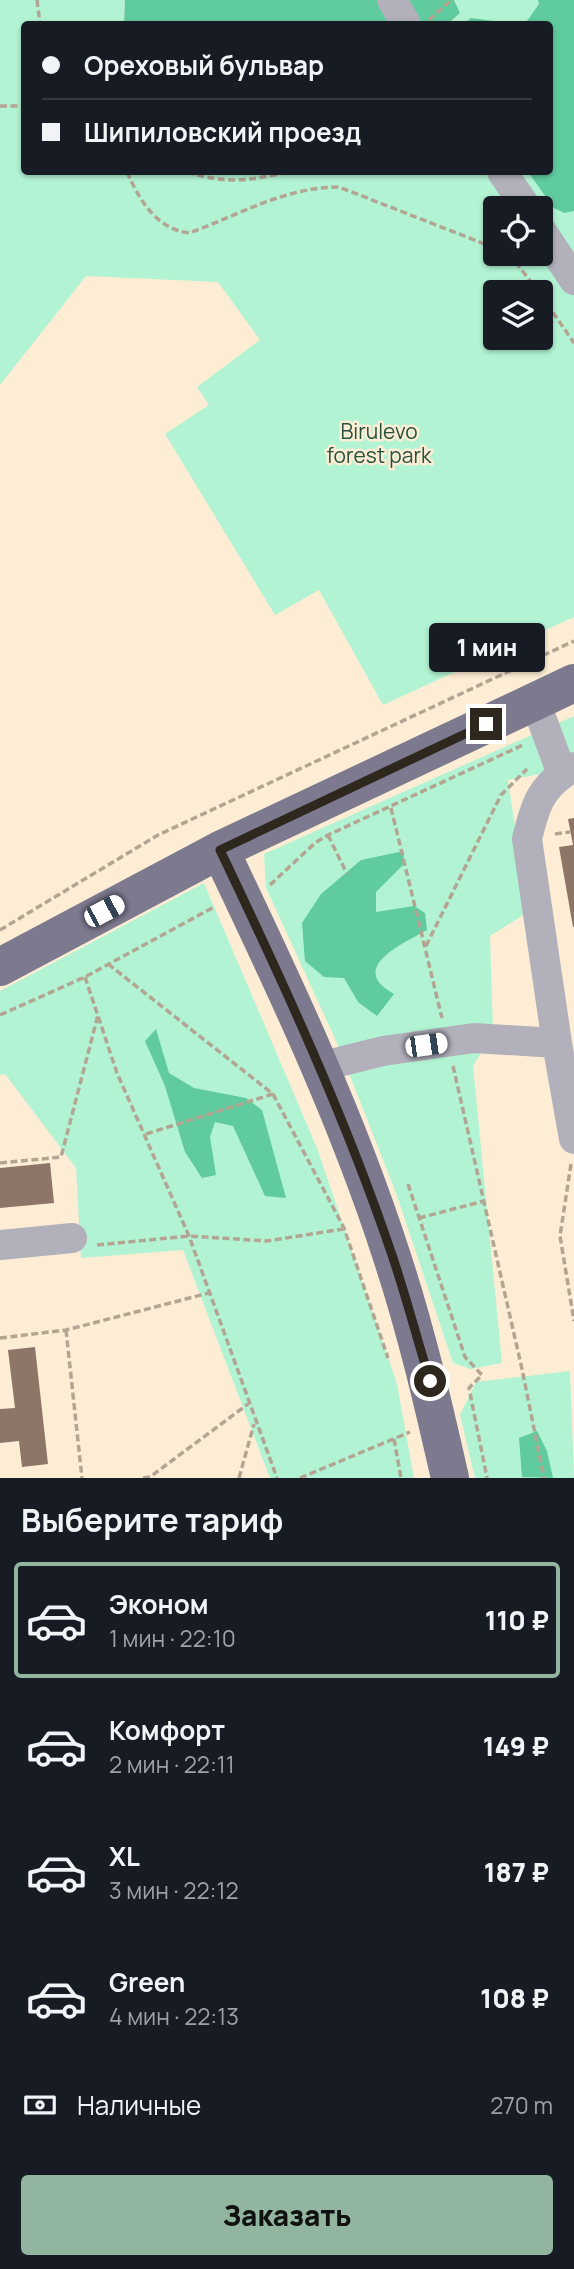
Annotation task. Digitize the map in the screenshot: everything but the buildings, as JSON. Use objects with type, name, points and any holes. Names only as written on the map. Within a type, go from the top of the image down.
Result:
[{"type":"main road","points":[[0,967],[220,850],[544,726],[574,683]]},
{"type":"main road","points":[[220,850],[319,1067],[392,1255],[430,1381],[450,1478]]},
{"type":"lane","points":[[392,0],[404,21]]},
{"type":"lane","points":[[504,175],[519,196]]},
{"type":"lane","points":[[553,248],[574,280]]},
{"type":"lane","points":[[544,726],[568,770],[550,782],[533,813],[527,839],[573,1146]]},
{"type":"lane","points":[[319,1067],[383,1051],[474,1038],[556,1043]]},
{"type":"lane","points":[[0,1245],[81,1242]]},
{"type":"path","points":[[37,0],[40,21]]},
{"type":"path","points":[[427,21],[449,2],[448,0]]},
{"type":"path","points":[[0,106],[21,106]]},
{"type":"path","points":[[128,175],[138,196],[162,224],[174,231],[189,233],[286,194],[318,187],[339,187],[483,243]]},
{"type":"path","points":[[197,175],[210,179],[247,181],[274,175]]},
{"type":"path","points":[[519,266],[530,280]]},
{"type":"path","points":[[553,312],[574,343]]},
{"type":"path","points":[[0,930],[158,835],[574,640]]},
{"type":"path","points":[[266,888],[315,843],[328,835],[502,757],[544,726]]},
{"type":"path","points":[[425,948],[501,796],[544,726]]},
{"type":"path","points":[[391,808],[448,1041],[544,1478]]},
{"type":"path","points":[[328,835],[347,874]]},
{"type":"path","points":[[0,1015],[85,977],[214,907]]},
{"type":"path","points":[[108,964],[273,1094],[344,1228],[392,1368]]},
{"type":"path","points":[[85,977],[117,1073],[189,1236],[277,1478]]},
{"type":"path","points":[[0,1163],[61,1157],[98,1013]]},
{"type":"path","points":[[146,1134],[273,1094]]},
{"type":"path","points":[[573,1146],[560,1236],[574,1321]]},
{"type":"path","points":[[568,1181],[574,1178]]},
{"type":"path","points":[[408,1184],[465,1357],[482,1375],[469,1388],[488,1478]]},
{"type":"path","points":[[419,1218],[484,1201]]},
{"type":"path","points":[[81,1242],[189,1236],[267,1241],[344,1228]]},
{"type":"path","points":[[0,1338],[66,1330],[209,1293]]},
{"type":"path","points":[[66,1330],[82,1478]]},
{"type":"path","points":[[143,1478],[150,1477],[248,1404]]},
{"type":"path","points":[[239,1478],[255,1422]]},
{"type":"path","points":[[300,1478],[413,1431]]},
{"type":"path","points":[[394,1439],[401,1478]]},
{"type":"green space","name":"Birulevo forest park","points":[[0,0],[125,0],[124,21],[21,21],[21,175],[553,175],[553,21],[452,21],[460,13],[454,0],[574,0],[574,617],[383,705],[319,590],[275,615],[165,434],[209,405],[197,387],[260,340],[218,282],[86,276],[0,385]]},
{"type":"green space","points":[[125,0],[454,0],[460,13],[451,21],[124,21]]},
{"type":"green space","points":[[538,0],[574,0],[574,211],[564,213],[554,208],[553,196],[545,196],[530,175],[553,175],[553,21],[527,21],[539,4]]},
{"type":"green space","points":[[471,18],[494,21],[467,21]]},
{"type":"green space","points":[[574,716],[574,768],[508,780],[528,912],[490,936],[493,1033],[473,1066],[502,1363],[471,1369],[453,1363],[396,1193],[338,1045],[266,888],[264,854]]},
{"type":"green space","points":[[404,851],[403,865],[376,892],[376,912],[414,906],[425,913],[427,930],[394,949],[377,966],[376,975],[381,984],[394,994],[377,1016],[358,1002],[344,978],[324,977],[305,961],[302,923],[321,894],[361,860]]},
{"type":"green space","points":[[204,883],[317,1148],[397,1384],[414,1478],[270,1478],[183,1250],[81,1258],[76,1168],[5,1074],[0,1075],[0,991]]},
{"type":"green space","points":[[156,1029],[169,1073],[194,1088],[246,1098],[262,1110],[286,1198],[265,1196],[233,1126],[215,1122],[210,1137],[216,1175],[202,1178],[185,1152],[165,1086],[145,1041]]},
{"type":"green space","points":[[570,1371],[574,1478],[475,1478],[460,1415],[476,1382]]},
{"type":"green space","points":[[537,1431],[547,1451],[553,1478],[522,1477],[519,1438]]},
{"type":"route","points":[[430,1381],[392,1255],[354,1155],[319,1067],[220,850],[486,724]]}]
